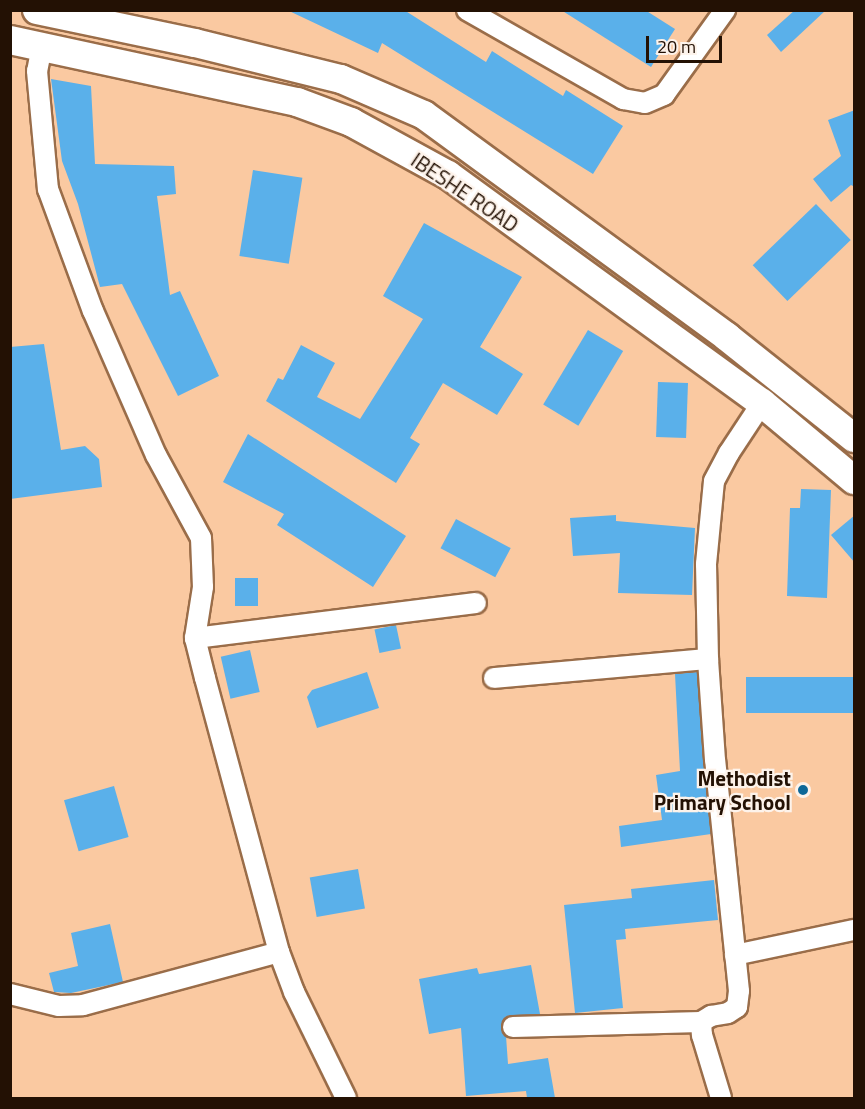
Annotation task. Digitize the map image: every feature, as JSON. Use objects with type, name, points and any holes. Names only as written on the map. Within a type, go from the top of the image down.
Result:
[{"type":"main road","name":"IBESHE ROAD","points":[[36,10],[195,43],[341,79],[424,115],[727,337],[855,438]]},
{"type":"main road","name":"IBESHE ROAD","points":[[10,40],[297,102],[351,122],[448,175],[762,403],[855,480]]},
{"type":"street","points":[[466,10],[622,99],[645,103],[664,95],[725,10]]},
{"type":"street","points":[[42,46],[37,71],[48,189],[106,342],[156,455],[201,538],[203,587],[195,638],[279,952],[294,992],[346,1098]]},
{"type":"street","points":[[513,1027],[701,1022],[711,1016],[728,1013],[737,1007],[739,992],[715,760],[708,660],[706,564],[714,481],[729,453],[762,403]]},
{"type":"street","points":[[195,638],[476,603]]},
{"type":"street","points":[[494,678],[708,660]]},
{"type":"street","points":[[735,955],[855,930]]},
{"type":"street","points":[[10,994],[49,1004],[83,1005],[279,952]]},
{"type":"street","points":[[701,1022],[702,1035],[721,1098]]},
{"type":"building","points":[[287,10],[404,10],[486,62],[492,51],[563,96],[566,90],[623,126],[593,174],[382,43],[378,53]]},
{"type":"building","points":[[561,10],[645,10],[675,29],[651,67]]},
{"type":"building","points":[[795,10],[826,10],[781,52],[767,35]]},
{"type":"building","points":[[51,79],[91,86],[95,164],[174,166],[176,194],[157,196],[170,295],[180,291],[219,376],[178,396],[122,284],[100,287],[78,204],[62,161]]},
{"type":"building","points":[[855,110],[855,187],[851,185],[831,202],[813,179],[841,156],[828,120]]},
{"type":"building","points":[[253,170],[302,178],[289,264],[239,256]]},
{"type":"building","points":[[816,204],[851,240],[787,301],[753,265]]},
{"type":"building","points":[[424,223],[522,277],[480,347],[523,374],[497,415],[443,383],[410,438],[420,444],[396,483],[266,401],[278,378],[283,380],[301,345],[335,363],[317,397],[360,419],[423,319],[383,296]]},
{"type":"building","points":[[588,330],[623,351],[578,426],[543,405]]},
{"type":"building","points":[[44,344],[61,450],[85,446],[99,459],[102,487],[10,499],[10,347]]},
{"type":"building","points":[[658,382],[688,383],[686,438],[656,437]]},
{"type":"building","points":[[248,434],[406,536],[373,587],[277,525],[284,514],[223,482]]},
{"type":"building","points":[[801,489],[831,490],[827,598],[787,596],[790,508],[800,508]]},
{"type":"building","points":[[616,515],[616,521],[695,528],[692,595],[618,593],[620,553],[573,556],[570,518]]},
{"type":"building","points":[[855,515],[855,563],[831,535]]},
{"type":"building","points":[[456,519],[511,548],[495,577],[441,548]]},
{"type":"building","points":[[235,578],[258,578],[258,606],[235,606]]},
{"type":"building","points":[[396,625],[401,648],[379,653],[374,630]]},
{"type":"building","points":[[250,650],[260,692],[230,699],[221,657]]},
{"type":"building","points":[[367,672],[379,708],[317,728],[307,697],[312,690]]},
{"type":"building","points":[[697,672],[711,834],[621,847],[619,826],[662,820],[656,775],[680,771],[675,674]]},
{"type":"building","points":[[746,677],[854,677],[854,713],[746,713]]},
{"type":"building","points":[[114,786],[129,837],[79,851],[64,800]]},
{"type":"building","points":[[358,869],[365,908],[317,917],[310,878]]},
{"type":"building","points":[[714,880],[718,920],[625,929],[626,939],[616,940],[623,1008],[575,1013],[564,905],[632,898],[631,889]]},
{"type":"building","points":[[110,924],[123,982],[71,993],[54,992],[49,973],[78,966],[71,933]]},
{"type":"building","points":[[531,965],[540,1014],[507,1017],[501,1028],[506,1036],[508,1064],[548,1058],[555,1098],[527,1098],[526,1091],[466,1096],[461,1028],[429,1034],[419,979],[477,968],[479,974]]},
{"type":"place","name":"Methodist Primary School","points":[[803,790]]}]
